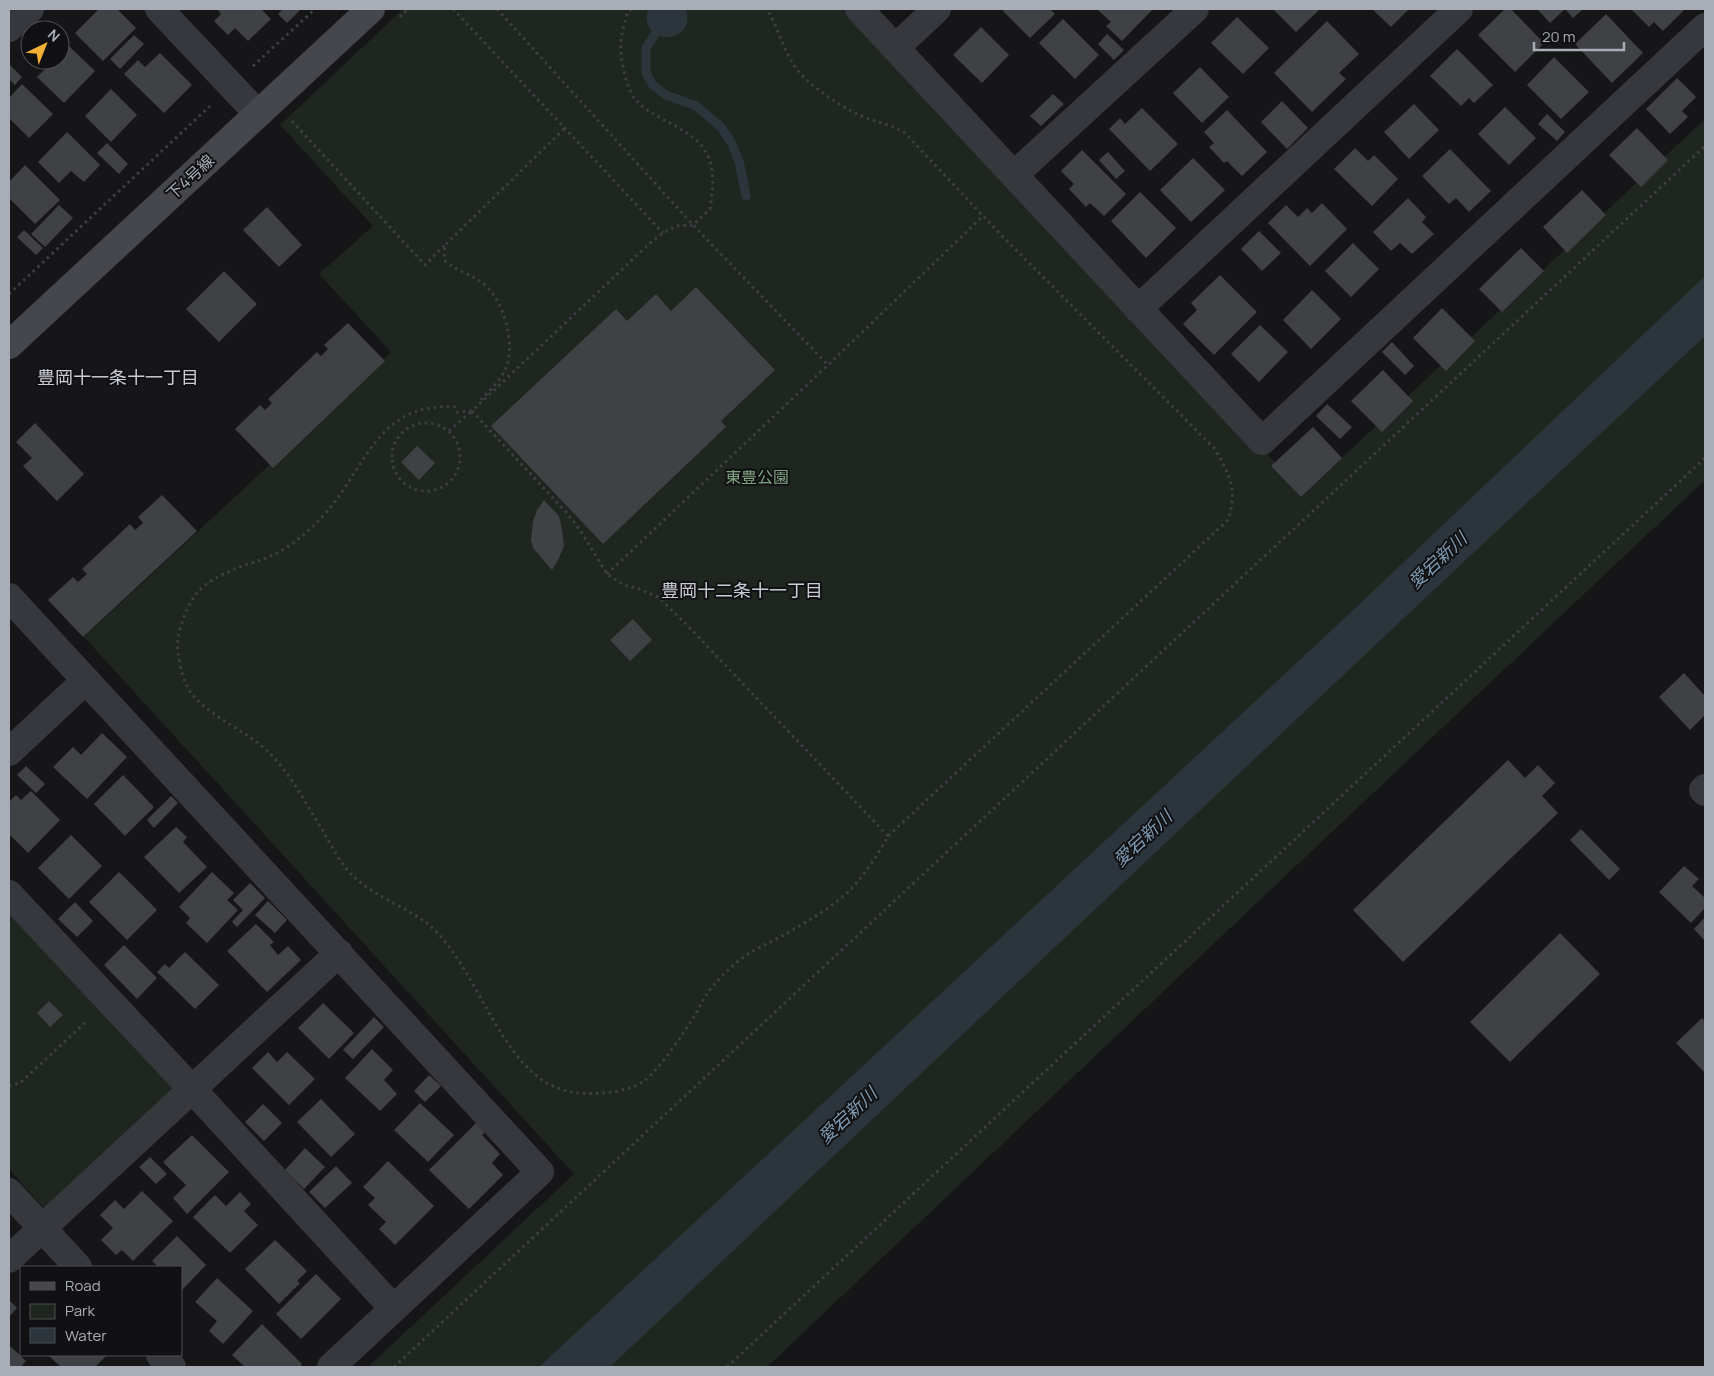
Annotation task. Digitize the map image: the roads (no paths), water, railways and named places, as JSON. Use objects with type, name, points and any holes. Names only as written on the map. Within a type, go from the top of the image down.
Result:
[{"type":"street","points":[[9,28],[30,9]]},
{"type":"street","points":[[158,9],[232,86],[265,107]]},
{"type":"street","name":"下4号線","points":[[9,344],[372,9]]},
{"type":"street","points":[[859,9],[1262,441],[1705,27]]},
{"type":"street","points":[[895,48],[937,9]]},
{"type":"street","points":[[1014,175],[1195,9]]},
{"type":"street","points":[[1138,308],[1459,9]]},
{"type":"street","points":[[9,597],[540,1172],[331,1367]]},
{"type":"street","points":[[9,752],[86,681]]},
{"type":"street","points":[[1705,788],[1703,790],[1705,792]]},
{"type":"street","points":[[9,894],[192,1089],[393,1308]]},
{"type":"street","points":[[9,1259],[339,953]]},
{"type":"street","points":[[9,1192],[77,1266]]},
{"type":"street","points":[[161,1356],[172,1367]]},
{"type":"water","points":[[648,9],[686,9],[687,21],[683,30],[676,35],[667,37],[659,35],[651,30],[647,21]]},
{"type":"water","name":"愛宕新川","points":[[1705,276],[1705,336],[610,1367],[539,1367],[1348,615]]},
{"type":"waterway","points":[[655,34],[646,48],[646,73],[653,85],[666,95],[696,106],[721,127],[731,142],[739,161],[746,196]]},
{"type":"district","name":"豊岡十一条十一丁目","points":[[118,377]]},
{"type":"district","name":"豊岡十二条十一丁目","points":[[742,590]]},
{"type":"park label","name":"東豊公園","points":[[757,477]]}]
